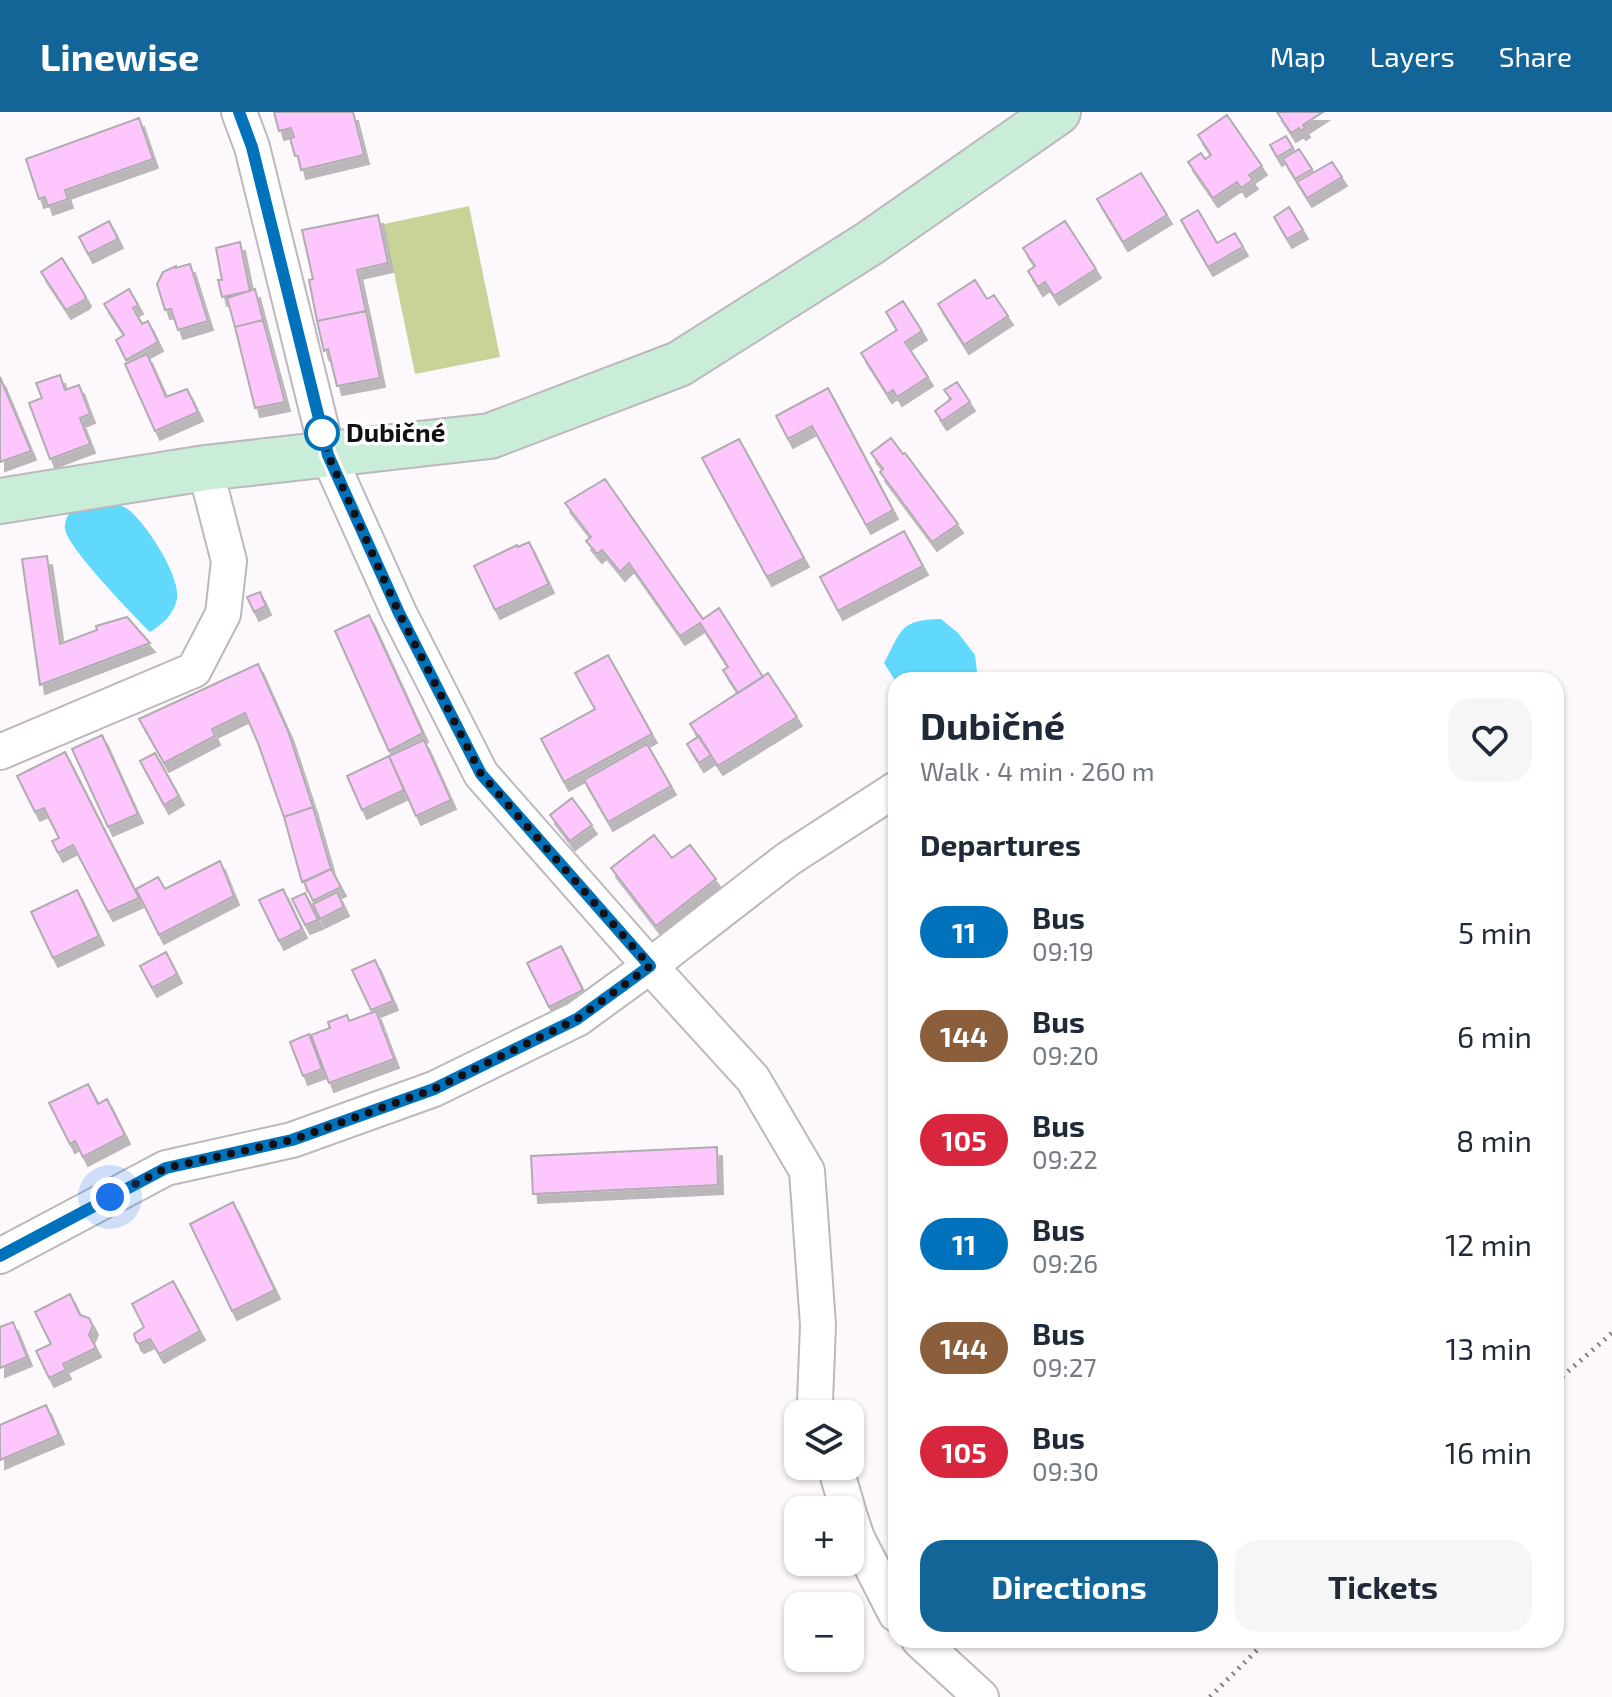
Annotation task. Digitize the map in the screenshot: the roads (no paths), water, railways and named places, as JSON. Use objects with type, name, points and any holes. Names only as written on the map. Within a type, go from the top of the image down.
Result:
[{"type":"street","points":[[239,112],[252,147],[328,455],[399,613],[481,774],[753,1079],[807,1171],[818,1325],[815,1400]]},
{"type":"street","points":[[0,501],[205,468],[490,436],[679,364],[870,243],[1058,112]]},
{"type":"street","points":[[0,752],[194,670],[223,614],[229,561],[205,468]]},
{"type":"street","points":[[0,1256],[166,1168],[292,1140],[434,1089],[577,1019],[788,859],[888,794]]},
{"type":"street","points":[[864,1552],[888,1598]]},
{"type":"street","points":[[928,1648],[981,1697]]},
{"type":"water","points":[[102,504],[118,505],[134,514],[160,550],[173,577],[177,599],[173,610],[150,632],[89,565],[65,529],[70,513]]},
{"type":"water","points":[[941,619],[958,633],[975,655],[977,672],[890,672],[884,663],[899,634],[910,624]]},
{"type":"place","name":"Dubičné","points":[[322,433]]}]
